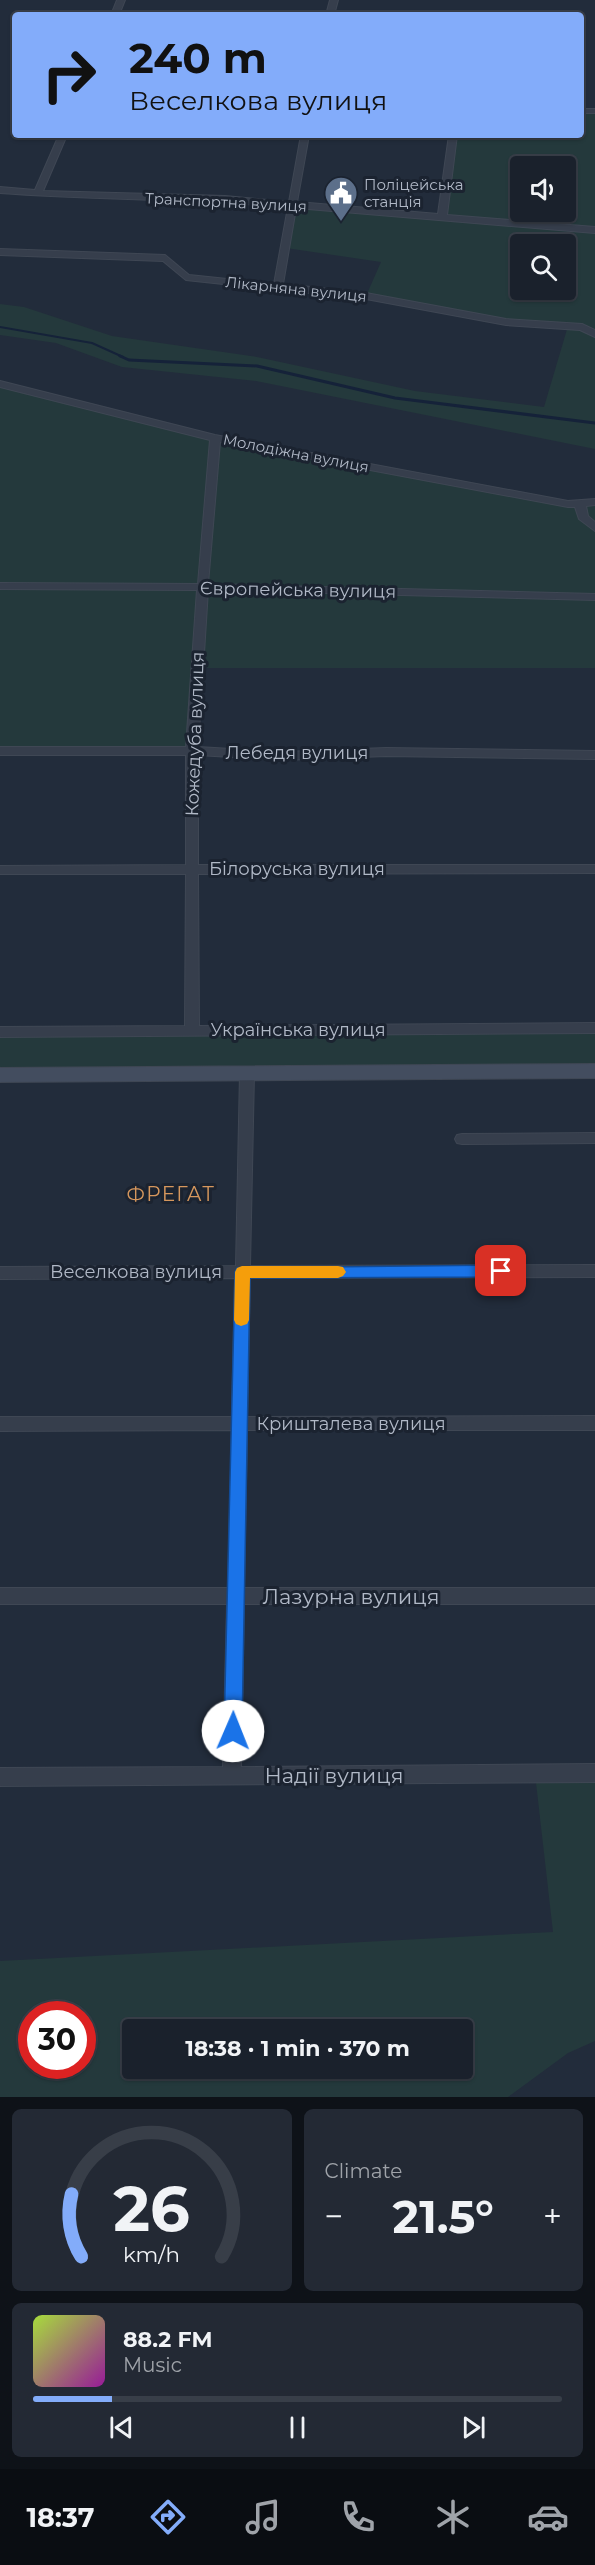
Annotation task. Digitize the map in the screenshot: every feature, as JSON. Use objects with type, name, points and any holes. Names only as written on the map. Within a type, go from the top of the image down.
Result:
[{"type":"street","points":[[38,192],[62,138]]},
{"type":"street","points":[[278,287],[305,138]]},
{"type":"street","points":[[442,218],[453,138]]},
{"type":"street","name":"Транспортна вулиця","points":[[0,190],[77,196],[225,199],[595,230]]},
{"type":"street","name":"Лікарняна вулиця","points":[[0,252],[165,258],[186,277],[366,297],[506,322],[575,326],[595,334]]},
{"type":"street","name":"Молодіжна вулиця","points":[[0,384],[215,438],[580,504],[595,502]]},
{"type":"street","name":"Кожедуба вулиця","points":[[192,1030],[192,751],[215,438]]},
{"type":"street","points":[[580,504],[584,517],[595,528]]},
{"type":"street","name":"Європейська вулиця","points":[[0,586],[203,587],[595,597]]},
{"type":"street","name":"Лебедя вулиця","points":[[0,751],[192,751],[283,756],[386,752],[595,755]]},
{"type":"street","name":"Білоруська вулиця","points":[[0,870],[595,869]]},
{"type":"street","name":"Українська вулиця","points":[[0,1032],[595,1028]]},
{"type":"street","points":[[0,1075],[595,1071]]},
{"type":"street","points":[[232,1775],[247,1074]]},
{"type":"street","points":[[462,1139],[595,1138]]},
{"type":"street","name":"Веселкова вулиця","points":[[0,1273],[595,1271]]},
{"type":"street","name":"Кришталева вулиця","points":[[0,1424],[595,1423]]},
{"type":"street","name":"Лазурна вулиця","points":[[0,1596],[595,1596]]},
{"type":"street","name":"Надії вулиця","points":[[0,1777],[595,1773]]},
{"type":"green space","points":[[584,111],[595,111],[595,449],[256,381],[122,367],[56,343],[0,335],[0,304],[24,307],[112,336],[257,357],[415,391],[544,407],[568,326],[531,325],[366,296],[381,262],[286,248],[294,206],[442,218],[453,138],[584,138]]},
{"type":"green space","points":[[0,384],[215,438],[568,504],[595,502],[595,668],[197,668],[192,751],[0,751]]},
{"type":"green space","points":[[595,1028],[595,1066],[0,1068],[0,1032]]},
{"type":"green space","points":[[595,1773],[595,2041],[568,2053],[508,2097],[0,2097],[0,1961],[553,1932],[535,1774]]},
{"type":"waterway","points":[[0,327],[92,343],[123,357]]},
{"type":"waterway","points":[[120,356],[129,360],[257,366],[395,398],[595,423]]},
{"type":"slow traffic","points":[[241,1320],[242,1272],[338,1272]]},
{"type":"place","name":"Поліцейська станція","points":[[341,222]]},
{"type":"district","name":"ФРЕГАТ","points":[[171,1194]]},
{"type":"route","points":[[233,1731],[242,1272],[501,1271]]}]
